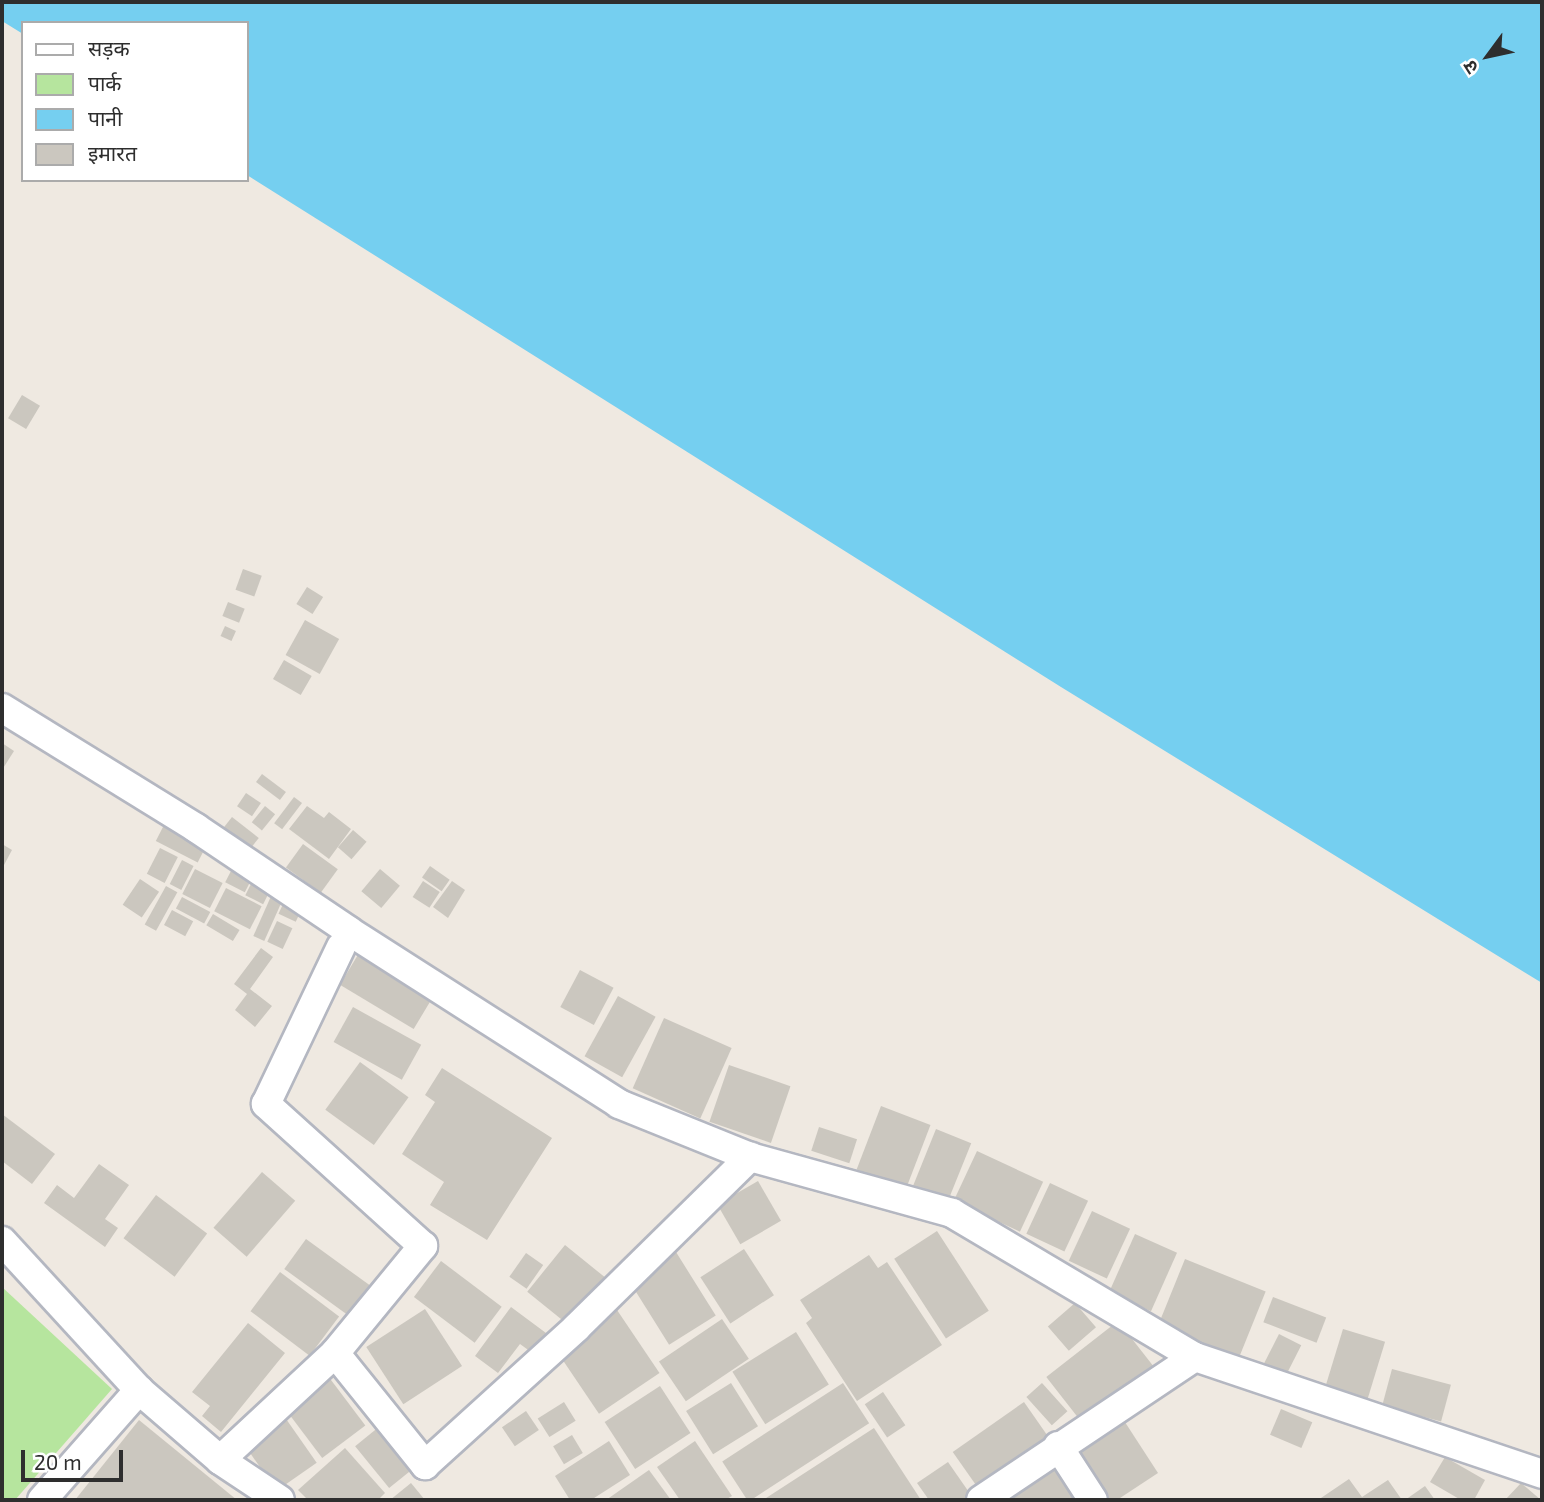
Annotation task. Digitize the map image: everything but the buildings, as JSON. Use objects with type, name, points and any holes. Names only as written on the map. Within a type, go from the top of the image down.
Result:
[{"type":"street","points":[[2,708],[196,828],[349,931],[619,1104],[750,1157],[952,1213],[1195,1357],[1542,1474]]},
{"type":"street","points":[[220,1460],[335,1353],[423,1246],[266,1104],[341,947]]},
{"type":"street","points":[[335,1353],[425,1465],[577,1326],[750,1157]]},
{"type":"street","points":[[2,1241],[139,1390],[220,1460],[280,1500]]},
{"type":"street","points":[[981,1500],[1058,1446],[1195,1357]]},
{"type":"street","points":[[42,1500],[139,1390]]},
{"type":"street","points":[[1058,1446],[1093,1500]]},
{"type":"green space","points":[[2,1287],[112,1389],[15,1500],[2,1500]]},
{"type":"water","points":[[2,2],[1542,2],[1542,983],[1061,687],[248,176],[248,21],[21,21],[21,33],[2,21]]}]
